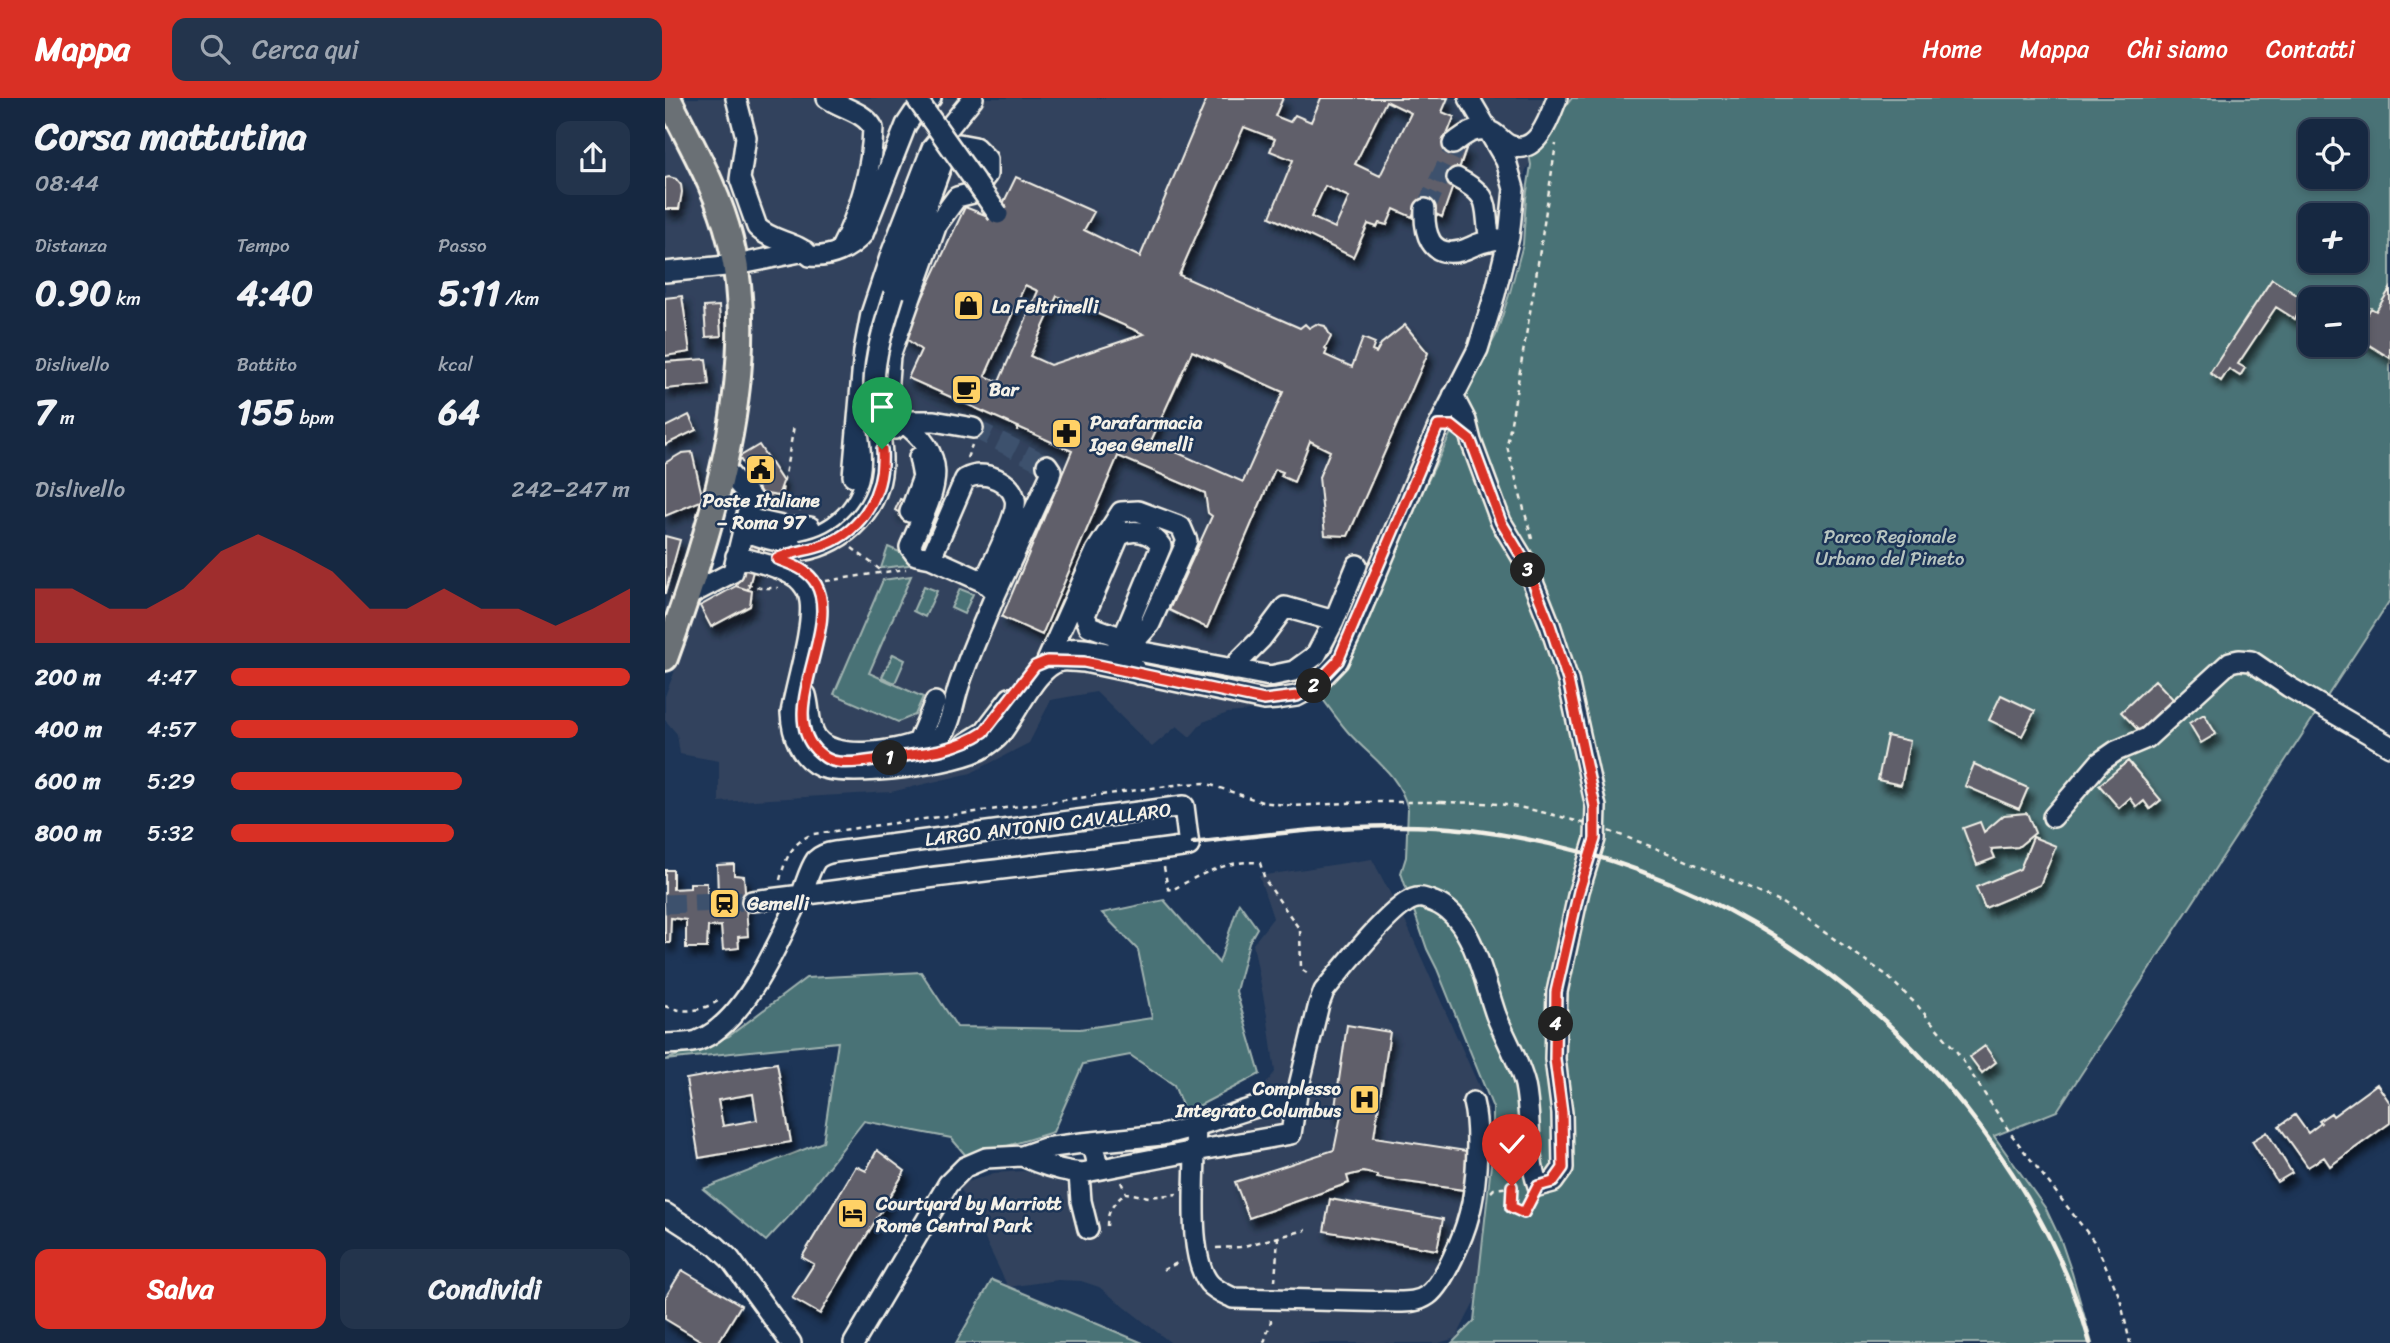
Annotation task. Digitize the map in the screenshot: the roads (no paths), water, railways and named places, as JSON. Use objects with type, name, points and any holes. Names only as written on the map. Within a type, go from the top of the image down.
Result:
[{"type":"main road","points":[[665,658],[688,595],[724,468],[739,349],[741,309],[730,236],[668,98]]},
{"type":"street","points":[[736,98],[746,137],[740,179],[757,227],[810,256],[820,257],[834,255],[863,233],[905,125],[931,98]]},
{"type":"street","points":[[827,98],[864,117],[873,128],[862,194],[841,248]]},
{"type":"street","points":[[916,98],[998,214]]},
{"type":"street","points":[[741,538],[791,528],[811,527],[828,520],[840,510],[847,498],[855,471],[864,351],[871,314],[932,148],[973,98]]},
{"type":"street","points":[[741,538],[801,582],[810,599],[809,625],[791,713],[792,728],[800,747],[809,759],[822,767],[868,770],[916,766],[969,756],[998,737],[1047,667],[1062,649],[1073,647],[1126,655],[1264,700],[1297,696],[1312,688],[1338,661],[1351,634],[1438,426],[1478,349],[1486,325],[1499,239],[1512,221],[1514,188],[1506,160],[1469,98]]},
{"type":"street","points":[[1453,144],[1466,134],[1478,130],[1490,131],[1510,146],[1524,147],[1532,143],[1543,129],[1557,98]]},
{"type":"street","points":[[778,564],[801,551],[822,546],[844,534],[868,511],[878,491],[883,457],[875,398],[875,367],[881,336],[947,150],[959,144],[975,147],[987,159],[987,175],[973,193],[957,197],[937,224],[890,356],[887,385],[894,422],[919,458],[923,477],[910,512]]},
{"type":"street","points":[[1457,177],[1481,192],[1499,239]]},
{"type":"street","points":[[1425,209],[1424,228],[1428,240],[1439,250],[1458,251],[1499,239]]},
{"type":"street","points":[[665,272],[736,265],[805,251]]},
{"type":"street","points":[[1022,1156],[1047,1167],[1085,1172],[1291,1134],[1297,1094],[1324,991],[1385,921],[1411,900],[1421,897],[1444,905],[1471,940],[1497,1017],[1525,1084],[1532,1169],[1538,1186],[1553,1182],[1563,1168],[1562,1113],[1555,1059],[1556,992],[1579,891],[1595,839],[1595,807],[1568,680],[1550,625],[1525,562],[1501,522],[1466,421],[1454,396]]},
{"type":"street","points":[[778,564],[801,540],[820,536],[846,517],[859,500],[873,442],[881,427],[894,422],[934,421],[973,428]]},
{"type":"street","points":[[894,422],[912,430],[932,457],[936,475],[933,495],[910,547],[923,563],[990,587]]},
{"type":"street","points":[[1438,426],[1452,426],[1471,441]]},
{"type":"street","points":[[990,587],[1050,476],[1051,471],[1047,465]]},
{"type":"street","points":[[688,595],[733,572],[751,498],[724,468]]},
{"type":"street","points":[[913,754],[934,744],[945,731],[953,711],[957,690],[1016,506],[1011,491],[997,479],[975,474],[965,479],[923,563]]},
{"type":"street","points":[[1054,661],[1096,551],[1121,512],[1138,511],[1181,527],[1187,541],[1150,624],[1126,655]]},
{"type":"street","points":[[1128,530],[1139,531],[1157,540],[1161,546],[1126,655],[1089,626],[1085,615],[1119,536],[1128,530]]},
{"type":"street","points":[[741,538],[778,564],[800,568],[809,575],[821,595],[823,606],[820,627],[802,717],[805,736],[825,759],[856,762],[961,745],[984,732],[1035,666],[1054,661]]},
{"type":"street","points":[[1126,655],[1139,649],[1143,652],[1270,676],[1294,671],[1316,655],[1334,621],[1357,565]]},
{"type":"street","points":[[1234,670],[1285,607],[1334,621]]},
{"type":"street","points":[[2053,817],[2100,762],[2116,751],[2147,738],[2235,660],[2251,661],[2289,687],[2390,746]]},
{"type":"street","points":[[806,695],[813,731],[817,738],[825,746],[852,752],[893,749],[918,742],[935,702]]},
{"type":"street","name":"LARGO ANTONIO CAVALLARO","points":[[1184,806],[1189,846],[801,895],[816,861],[828,853],[1184,806]]},
{"type":"street","points":[[753,901],[801,895]]},
{"type":"street","points":[[665,1044],[694,1042],[705,1037],[715,1032],[737,1011],[758,980],[801,895]]},
{"type":"street","points":[[1463,928],[1478,935],[1488,948],[1505,1009]]},
{"type":"street","points":[[854,1343],[953,1178],[965,1167],[986,1158],[1022,1156],[1045,1148],[1162,1135],[1297,1094]]},
{"type":"street","points":[[1196,1126],[1195,1228],[1200,1265],[1209,1283],[1233,1298],[1397,1303],[1417,1301],[1429,1294],[1445,1274],[1469,1216],[1477,1127],[1473,1102]]},
{"type":"street","points":[[1082,1143],[1092,1147],[1096,1164],[1085,1172],[1081,1201],[1098,1227]]},
{"type":"street","points":[[665,1213],[716,1246],[730,1259],[791,1343]]},
{"type":"tunnel","points":[[1425,209],[1457,143],[1453,144]]},
{"type":"tunnel","points":[[973,428],[1047,465]]},
{"type":"tunnel","points":[[665,904],[752,901]]},
{"type":"railway","points":[[1193,843],[1366,827],[1470,830],[1546,843],[1619,864],[1689,891],[1756,926],[1818,967],[1877,1014],[1931,1068],[1980,1127],[2030,1203],[2059,1257],[2090,1343]]},
{"type":"place","name":"La Feltrinelli","points":[[969,306]]},
{"type":"place","name":"Bar","points":[[966,389]]},
{"type":"place","name":"Parafarmacia Igea Gemelli","points":[[1067,433]]},
{"type":"place","name":"Poste Italiane – Roma 97","points":[[761,469]]},
{"type":"place","name":"Gemelli","points":[[724,903]]},
{"type":"place","name":"Complesso Integrato Columbus","points":[[1364,1099]]},
{"type":"place","name":"Courtyard by Marriott Rome Central Park","points":[[853,1214]]},
{"type":"park label","name":"Parco Regionale Urbano del Pineto","points":[[1890,547]]}]
